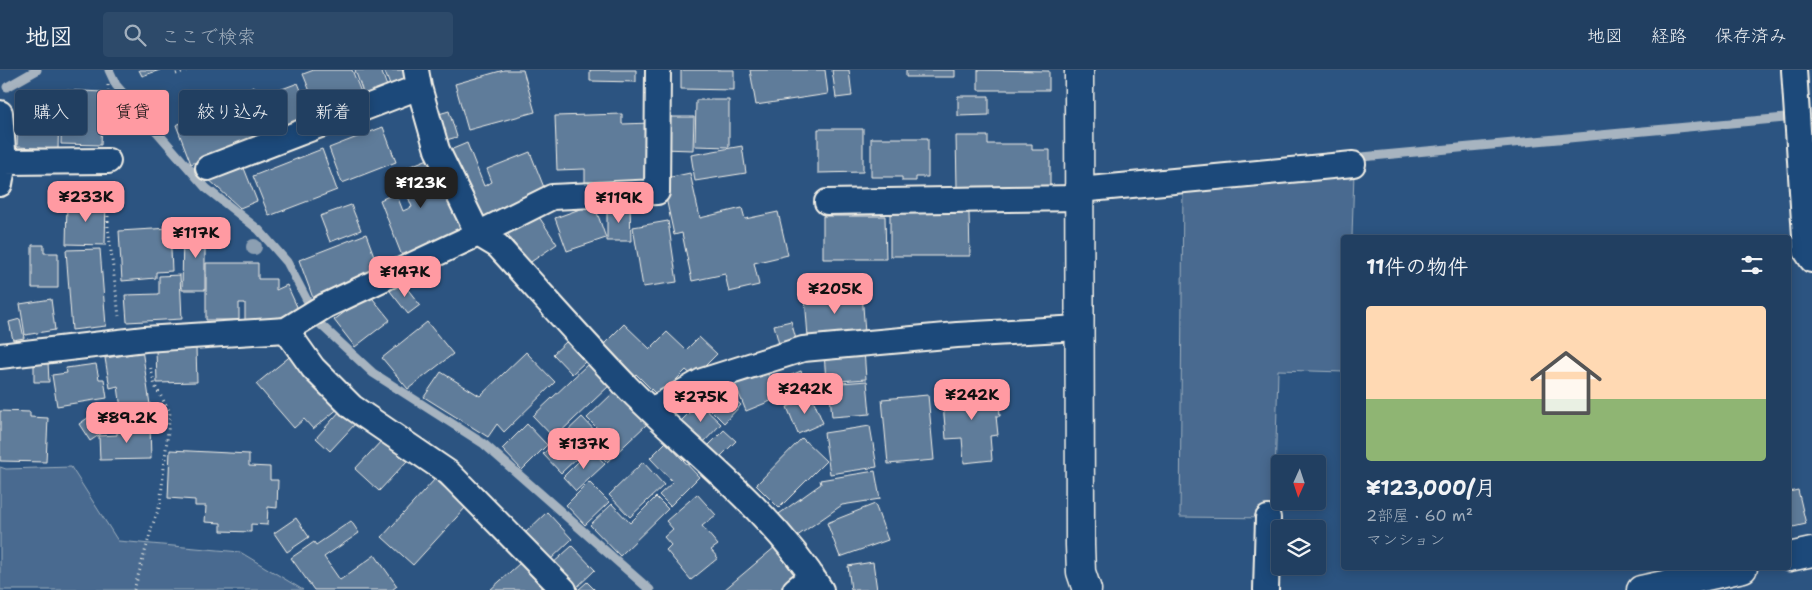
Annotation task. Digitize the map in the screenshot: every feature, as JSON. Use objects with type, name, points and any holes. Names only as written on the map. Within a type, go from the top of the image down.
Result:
[{"type":"street","points":[[0,356],[134,340],[286,330],[325,306],[552,197],[657,192],[658,70]]},
{"type":"street","points":[[1078,70],[1080,545],[1082,572],[1087,590]]},
{"type":"street","points":[[1794,70],[1806,251],[1812,260]]},
{"type":"street","points":[[208,168],[417,79],[437,150],[478,234],[498,246],[631,391],[758,509],[810,585]]},
{"type":"street","points":[[0,113],[2,173],[108,161]]},
{"type":"street","points":[[827,202],[1079,194],[1353,164]]},
{"type":"street","points":[[652,410],[702,381],[803,349],[957,335],[1079,328]]},
{"type":"street","points":[[286,330],[313,368],[352,407],[449,473],[564,590]]},
{"type":"street","points":[[1266,590],[1268,518]]},
{"type":"street","points":[[1791,557],[1812,552]]},
{"type":"street","points":[[1641,590],[1734,570]]},
{"type":"path","points":[[176,74],[188,70]]},
{"type":"path","points":[[108,85],[108,227],[134,340],[155,386],[170,412],[160,505],[134,590]]},
{"type":"shaded area","points":[[1354,172],[1352,235],[1341,235],[1341,372],[1278,370],[1276,455],[1271,455],[1271,510],[1274,510],[1274,518],[1180,517],[1183,187]]},
{"type":"shaded area","points":[[0,467],[6,469],[71,467],[118,541],[240,552],[303,590],[0,590]]},
{"type":"building","points":[[139,70],[160,70],[142,76]]},
{"type":"building","points":[[314,70],[352,70],[360,90],[309,90],[303,74]]},
{"type":"building","points":[[355,70],[381,70],[388,89],[369,96],[369,90],[362,90]]},
{"type":"building","points":[[384,70],[406,70],[408,84],[392,90]]},
{"type":"building","points":[[504,70],[523,70],[535,112],[468,130],[455,84]]},
{"type":"building","points":[[590,70],[636,70],[636,82],[590,81]]},
{"type":"building","points":[[681,70],[734,70],[734,90],[681,89]]},
{"type":"building","points":[[750,70],[825,70],[828,94],[756,105]]},
{"type":"building","points":[[832,70],[849,70],[852,96],[836,98]]},
{"type":"building","points":[[906,70],[955,70],[955,77],[906,77]]},
{"type":"building","points":[[978,70],[1049,71],[1049,90],[978,90]]},
{"type":"building","points":[[298,83],[301,90],[297,90],[297,123],[287,127],[287,90],[279,90]]},
{"type":"building","points":[[87,91],[97,92],[97,135],[101,135],[101,145],[61,144],[61,135],[87,135]]},
{"type":"building","points":[[958,96],[989,96],[989,115],[958,116]]},
{"type":"building","points":[[696,100],[729,100],[729,147],[695,146]]},
{"type":"building","points":[[449,111],[457,137],[439,142],[432,116]]},
{"type":"building","points":[[622,114],[622,124],[651,123],[653,186],[585,188],[585,169],[557,170],[555,116]]},
{"type":"building","points":[[662,117],[694,117],[693,150],[662,149]]},
{"type":"building","points":[[383,127],[396,162],[342,183],[329,148],[362,135],[369,135],[369,132]]},
{"type":"building","points":[[818,129],[863,129],[863,172],[818,173]]},
{"type":"building","points":[[17,135],[58,135],[58,149],[17,147]]},
{"type":"building","points":[[180,135],[266,135],[191,164]]},
{"type":"building","points":[[956,136],[988,136],[988,144],[1032,144],[1032,150],[1050,150],[1050,187],[957,187]]},
{"type":"building","points":[[871,138],[928,138],[928,177],[916,177],[916,181],[902,181],[902,177],[871,177]]},
{"type":"building","points":[[467,143],[484,186],[492,182],[487,169],[530,152],[545,190],[509,204],[511,207],[477,220],[443,153]]},
{"type":"building","points":[[742,146],[746,173],[695,181],[691,155]]},
{"type":"building","points":[[322,149],[337,190],[269,216],[253,176]]},
{"type":"building","points":[[433,157],[462,232],[402,256],[380,200],[396,193],[403,211],[412,207],[398,171]]},
{"type":"building","points":[[242,163],[257,201],[240,208],[206,177]]},
{"type":"building","points":[[690,173],[700,218],[742,208],[745,219],[778,212],[788,255],[754,263],[759,285],[729,292],[725,274],[692,281],[682,233],[674,235],[662,179]]},
{"type":"building","points":[[91,199],[106,199],[105,245],[66,244],[67,203],[83,203],[83,209],[90,210]]},
{"type":"building","points":[[594,204],[606,238],[567,251],[555,218]]},
{"type":"building","points":[[351,205],[361,230],[330,242],[320,216]]},
{"type":"building","points":[[630,207],[631,241],[607,241],[607,208]]},
{"type":"building","points":[[890,213],[969,213],[970,256],[890,256]]},
{"type":"building","points":[[537,214],[557,244],[528,264],[507,233]]},
{"type":"building","points":[[823,216],[885,216],[886,259],[823,259]]},
{"type":"building","points":[[668,221],[677,282],[643,287],[633,227]]},
{"type":"building","points":[[170,228],[172,271],[156,272],[156,278],[122,281],[119,231]]},
{"type":"building","points":[[183,234],[223,234],[223,245],[205,245],[205,290],[182,290]]},
{"type":"building","points":[[366,234],[380,272],[313,298],[299,260]]},
{"type":"building","points":[[32,245],[44,245],[44,253],[58,253],[58,288],[32,288]]},
{"type":"building","points":[[100,249],[106,326],[72,330],[66,250]]},
{"type":"building","points":[[206,263],[258,263],[258,279],[276,279],[276,290],[287,285],[298,309],[275,320],[245,320],[245,303],[239,303],[239,320],[206,320]]},
{"type":"building","points":[[180,275],[182,319],[127,322],[125,295],[159,294],[159,276]]},
{"type":"building","points":[[402,282],[420,305],[408,314],[390,291]]},
{"type":"building","points":[[862,293],[865,333],[808,337],[805,298]]},
{"type":"building","points":[[369,294],[390,320],[355,347],[334,320]]},
{"type":"building","points":[[51,299],[55,330],[25,335],[20,304]]},
{"type":"building","points":[[20,319],[24,338],[13,340],[9,322]]},
{"type":"building","points":[[791,321],[797,343],[780,348],[774,325]]},
{"type":"building","points":[[427,322],[453,354],[408,389],[382,358]]},
{"type":"building","points":[[624,324],[650,349],[667,332],[686,350],[699,337],[717,354],[694,377],[686,370],[659,397],[636,374],[631,380],[599,349]]},
{"type":"building","points":[[566,342],[585,362],[572,374],[553,354]]},
{"type":"building","points":[[196,348],[197,382],[157,383],[156,349]]},
{"type":"building","points":[[142,349],[150,405],[121,409],[118,386],[110,388],[105,358],[132,354],[131,351]]},
{"type":"building","points":[[864,349],[866,379],[826,382],[824,352]]},
{"type":"building","points":[[526,352],[555,382],[504,432],[497,424],[488,437],[424,397],[441,372],[480,396]]},
{"type":"building","points":[[293,354],[339,408],[313,429],[304,419],[294,428],[256,384]]},
{"type":"building","points":[[48,362],[49,382],[34,382],[34,363]]},
{"type":"building","points":[[589,363],[610,385],[554,438],[533,416]]},
{"type":"building","points":[[96,364],[99,379],[104,379],[107,398],[57,406],[52,375],[67,373],[66,368]]},
{"type":"building","points":[[765,366],[778,398],[746,411],[733,379]]},
{"type":"building","points":[[801,371],[809,390],[792,397],[784,378]]},
{"type":"building","points":[[867,381],[870,414],[832,417],[829,384]]},
{"type":"building","points":[[718,383],[741,405],[724,423],[701,400]]},
{"type":"building","points":[[998,387],[1000,416],[996,416],[998,435],[990,436],[992,460],[964,463],[962,438],[946,439],[942,392]]},
{"type":"building","points":[[615,391],[647,424],[607,462],[592,447],[604,435],[587,418]]},
{"type":"building","points":[[928,395],[934,460],[888,464],[882,399]]},
{"type":"building","points":[[812,397],[823,423],[798,434],[787,407]]},
{"type":"building","points":[[699,403],[721,424],[702,444],[680,422]]},
{"type":"building","points":[[108,404],[120,421],[90,441],[79,424]]},
{"type":"building","points":[[341,410],[356,423],[330,451],[316,438]]},
{"type":"building","points":[[0,411],[30,412],[30,417],[48,418],[46,462],[0,461]]},
{"type":"building","points":[[582,417],[600,436],[561,473],[543,454]]},
{"type":"building","points":[[527,424],[547,445],[522,470],[502,449]]},
{"type":"building","points":[[117,426],[150,426],[151,459],[100,460],[99,436],[117,435]]},
{"type":"building","points":[[870,426],[877,467],[830,474],[824,433]]},
{"type":"building","points":[[724,430],[736,441],[718,459],[706,448]]},
{"type":"building","points":[[802,438],[826,461],[779,508],[756,485]]},
{"type":"building","points":[[383,439],[407,461],[379,491],[355,469]]},
{"type":"building","points":[[666,442],[699,477],[670,506],[659,495],[673,482],[650,458]]},
{"type":"building","points":[[591,449],[605,464],[576,491],[563,477]]},
{"type":"building","points":[[170,450],[249,454],[249,466],[270,467],[270,480],[278,480],[277,508],[268,507],[267,525],[251,524],[251,532],[221,531],[221,523],[205,522],[206,506],[195,506],[195,500],[168,498]]},
{"type":"building","points":[[643,462],[664,485],[630,517],[609,495]]},
{"type":"building","points":[[875,471],[880,499],[842,505],[793,539],[776,516],[821,484],[820,480]]},
{"type":"building","points":[[435,479],[466,507],[413,565],[382,537]]},
{"type":"building","points":[[589,482],[609,502],[585,525],[566,505]]},
{"type":"building","points":[[1798,490],[1806,524],[1791,528],[1791,492]]},
{"type":"building","points":[[697,494],[716,515],[702,526],[718,545],[711,550],[718,558],[691,580],[666,550],[671,545],[664,537],[673,529],[666,521]]},
{"type":"building","points":[[656,497],[668,509],[620,556],[590,525],[612,504],[630,523]]},
{"type":"building","points":[[875,504],[888,540],[840,557],[827,523]]},
{"type":"building","points":[[547,512],[572,539],[549,561],[524,534]]},
{"type":"building","points":[[296,518],[309,537],[287,552],[274,533]]},
{"type":"building","points":[[351,521],[359,533],[324,557],[340,580],[375,555],[397,586],[392,590],[314,590],[291,558],[314,542],[316,545]]},
{"type":"building","points":[[572,546],[595,570],[574,590],[551,565]]},
{"type":"building","points":[[775,547],[802,578],[787,590],[724,590]]},
{"type":"building","points":[[873,562],[877,590],[851,590],[848,566]]},
{"type":"building","points":[[520,563],[544,590],[490,590]]},
{"type":"building","points":[[587,582],[595,590],[578,590]]},
{"type":"waterway","points":[[7,87],[37,70]]},
{"type":"waterway","points":[[109,70],[116,85],[206,188],[259,230],[287,262],[309,304]]},
{"type":"waterway","points":[[1351,158],[1785,118]]},
{"type":"waterway","points":[[320,324],[373,373],[484,444],[650,590]]}]
